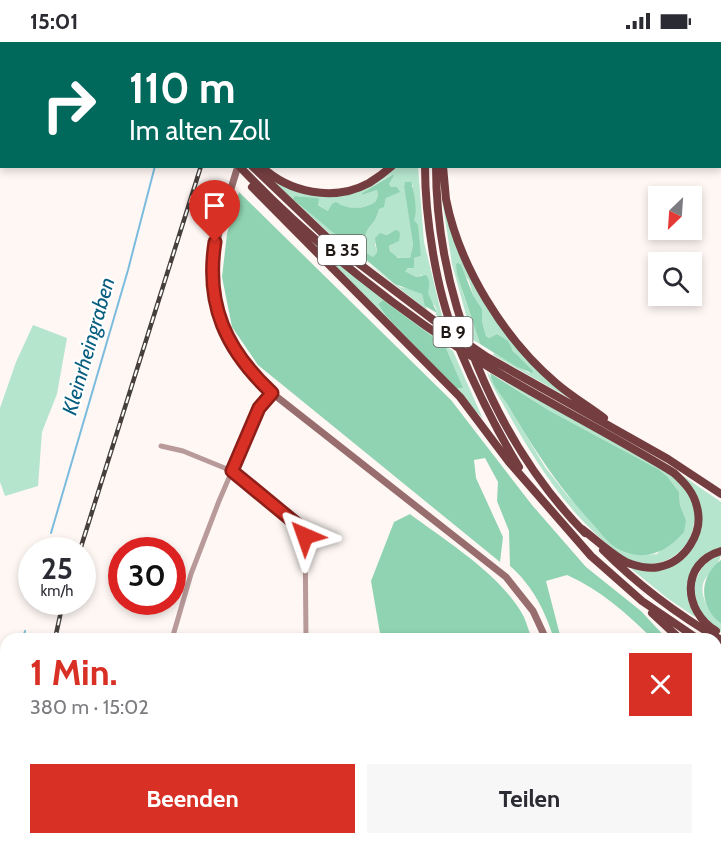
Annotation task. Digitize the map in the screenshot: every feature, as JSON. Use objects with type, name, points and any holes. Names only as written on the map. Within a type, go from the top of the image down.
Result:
[{"type":"highway","points":[[263,168],[272,177],[297,189],[319,193],[347,190],[368,183],[389,168]]},
{"type":"highway","name":"B 9","points":[[425,168],[429,227],[440,285],[453,331],[470,375],[499,434],[529,483],[591,556],[642,601],[689,633]]},
{"type":"highway","name":"B 9","points":[[436,168],[440,229],[454,300],[476,363],[511,434],[555,497],[620,568],[673,610],[710,633]]},
{"type":"highway","points":[[443,168],[446,198],[464,256],[489,305],[535,363],[556,383],[626,435]]},
{"type":"highway","name":"B 35","points":[[242,169],[440,330],[626,435],[721,494]]},
{"type":"highway","points":[[242,169],[460,397],[509,462],[529,483]]},
{"type":"highway","points":[[440,330],[490,368],[674,473],[688,487],[698,509],[697,531],[689,547],[679,557],[658,567],[647,568],[628,563],[582,529]]},
{"type":"highway","points":[[720,633],[702,620],[693,605],[690,590],[698,566],[714,553],[721,551]]},
{"type":"highway","points":[[642,601],[673,633]]},
{"type":"main road","points":[[242,169],[215,242],[212,273],[214,298],[229,341],[244,364],[272,393],[501,573],[533,611],[543,633]]},
{"type":"street","points":[[174,633],[195,562],[232,471],[259,408],[272,393]]},
{"type":"street","points":[[161,446],[183,451],[232,471],[305,531],[306,633]]},
{"type":"green space","points":[[393,168],[418,168],[424,242],[443,320],[435,314],[437,313],[435,306],[430,301],[422,275],[416,277],[405,271],[414,267],[414,258],[421,256],[418,228],[414,220],[413,185],[404,184],[413,245],[410,258],[396,257],[390,250],[389,246],[399,241],[395,230],[385,234],[375,244],[377,252],[373,257],[367,255],[366,233],[379,209],[384,206],[386,198],[397,187],[391,187],[389,184],[391,175],[362,193],[362,195],[377,190],[378,196],[375,202],[362,207],[348,208],[340,204],[328,211],[308,198],[298,196],[350,249],[371,266],[400,287],[422,294],[427,310],[331,235],[272,180],[291,189],[322,196],[349,190]]},
{"type":"green space","points":[[394,175],[389,184],[391,187],[397,187],[400,192],[386,198],[384,207],[379,209],[365,237],[366,253],[373,257],[377,252],[375,238],[380,233],[387,235],[395,230],[399,231],[399,241],[389,246],[390,251],[398,258],[410,258],[413,245],[404,186],[405,182],[411,182],[416,206],[414,220],[418,225],[421,256],[414,258],[414,268],[408,268],[405,271],[416,277],[426,275],[428,277],[428,293],[437,313],[425,306],[422,294],[395,284],[293,199],[295,196],[317,198],[319,199],[318,205],[328,211],[336,202],[350,208],[365,206],[375,202],[378,196],[377,190],[362,195],[362,193]]},
{"type":"green space","points":[[239,192],[451,400],[532,505],[586,567],[641,611],[661,633],[647,633],[602,595],[567,575],[546,581],[559,633],[552,633],[537,600],[510,566],[509,531],[497,501],[498,482],[485,458],[474,460],[476,478],[503,537],[500,562],[258,365],[232,327],[222,277],[227,234]]},
{"type":"green space","points":[[442,199],[483,301],[569,398],[493,355],[494,353],[529,373],[532,370],[497,334],[489,338],[486,336],[482,309],[473,295],[469,281],[456,264],[480,344],[473,340],[452,264]]},
{"type":"green space","points":[[290,221],[435,336],[434,338],[383,300],[378,304],[386,316],[456,387],[462,388],[445,346],[453,351],[483,419],[456,390]]},
{"type":"green space","points":[[458,263],[482,309],[486,336],[489,338],[497,334],[508,341],[513,351],[533,371],[532,373],[517,367],[480,344],[457,274],[456,264]]},
{"type":"green space","points":[[383,300],[445,346],[463,388],[456,388],[386,316],[378,304]]},
{"type":"green space","points":[[33,325],[67,338],[57,394],[42,432],[38,486],[5,496],[0,482],[0,408],[16,362]]},
{"type":"green space","points":[[487,371],[545,467],[567,495],[622,550],[640,555],[657,554],[686,520],[680,505],[679,492],[667,476],[658,469],[550,411],[505,382],[506,380],[669,473],[688,494],[695,512],[691,534],[680,551],[663,562],[642,564],[625,558],[598,536],[552,484],[526,444],[494,388]]},
{"type":"green space","points":[[490,373],[550,411],[667,476],[679,492],[680,505],[686,520],[684,532],[669,546],[652,554],[634,554],[615,547],[578,507],[547,467],[496,387]]},
{"type":"green space","points":[[673,469],[721,502],[721,548],[712,551],[687,591],[695,617],[629,567],[673,565],[702,518]]},
{"type":"green space","points":[[410,514],[473,560],[502,587],[514,602],[524,617],[530,633],[380,633],[371,581],[394,522]]},
{"type":"green space","points":[[721,553],[719,561],[704,581],[703,592],[706,605],[721,624],[721,632],[712,626],[697,609],[694,583],[704,564]]},
{"type":"green space","points":[[721,560],[721,624],[708,609],[704,592],[708,575]]},
{"type":"waterway","name":"Kleinrheingraben","points":[[51,533],[128,270],[154,168]]},
{"type":"railway","points":[[84,537],[200,168]]},
{"type":"railway","points":[[56,633],[60,615]]},
{"type":"route","points":[[215,242],[213,289],[221,324],[244,364],[272,393],[259,408],[232,471],[305,531],[305,536]]}]
